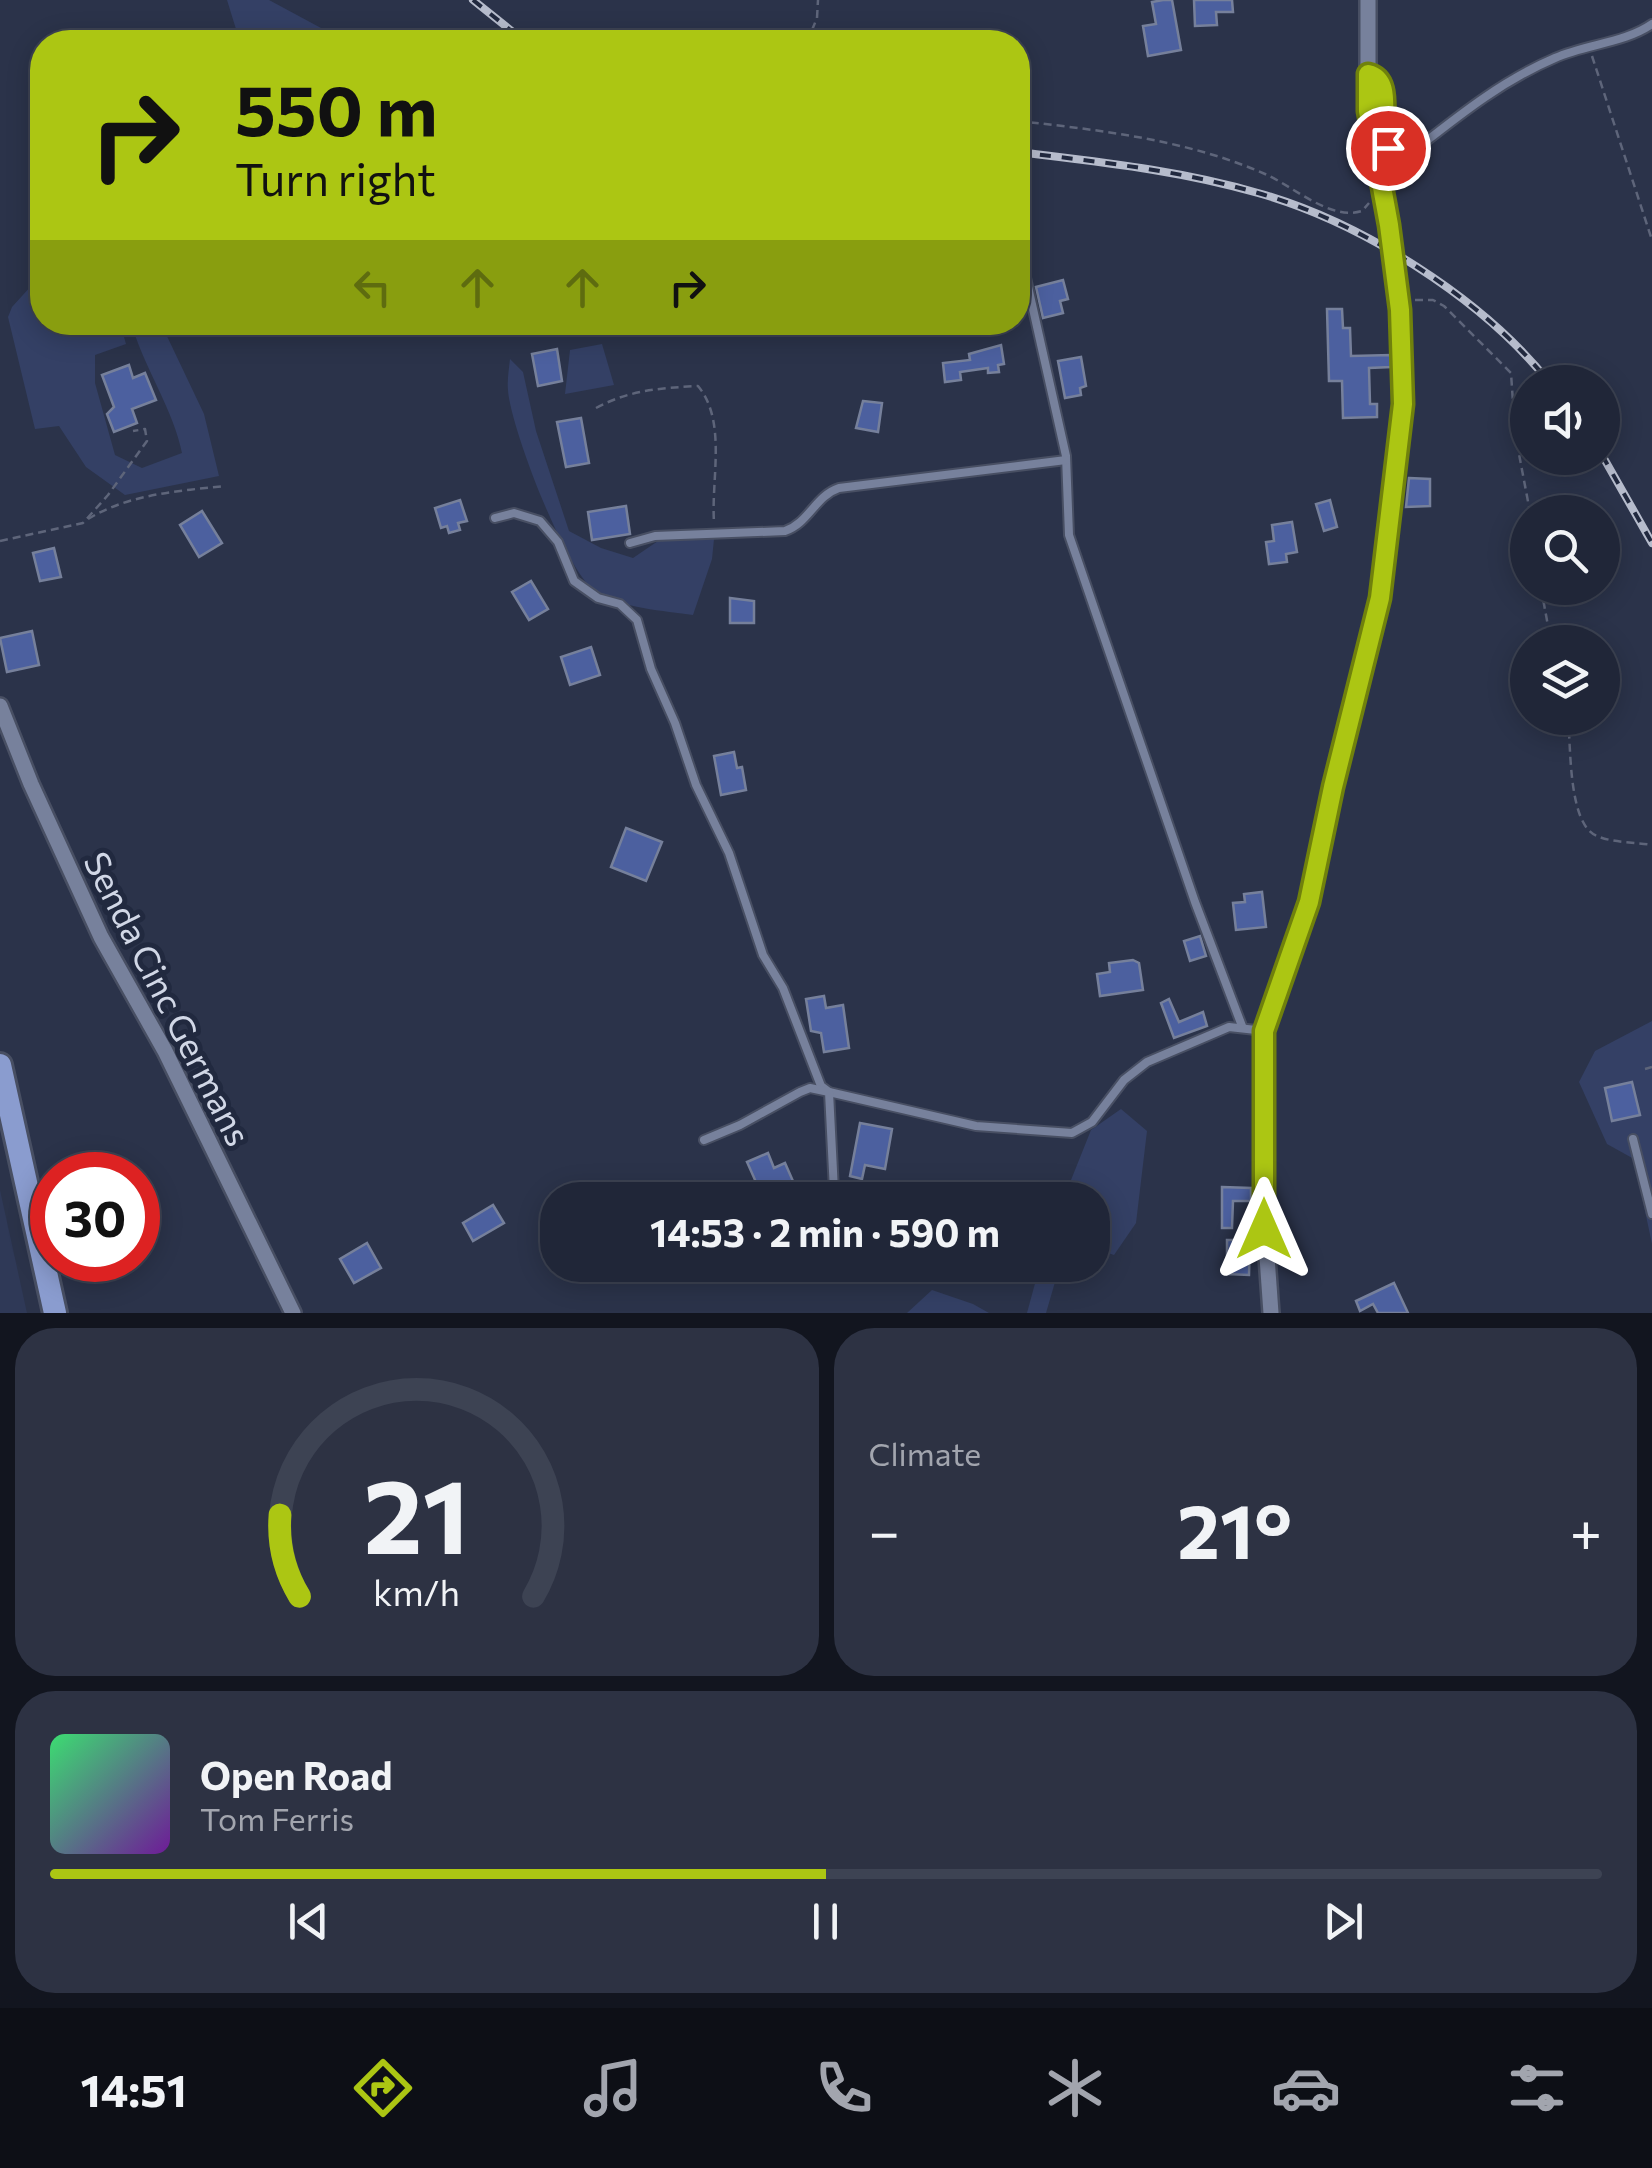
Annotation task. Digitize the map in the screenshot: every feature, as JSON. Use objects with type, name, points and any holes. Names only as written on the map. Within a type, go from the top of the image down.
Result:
[{"type":"main road","points":[[0,1065],[55,1313]]},
{"type":"street","points":[[1270,1313],[1264,1229],[1264,1031],[1312,889],[1380,598],[1403,404],[1400,306],[1368,111],[1368,0]]},
{"type":"street","name":"Senda Cinc Germans","points":[[0,706],[101,938],[165,1050],[292,1313]]},
{"type":"lane","points":[[1368,74],[1383,83],[1384,141],[1394,153],[1411,154],[1480,99],[1526,70],[1652,24]]},
{"type":"lane","points":[[1030,289],[1066,460],[1069,535],[1195,902],[1242,1026]]},
{"type":"lane","points":[[630,543],[654,536],[785,530],[796,527],[820,498],[839,488],[1066,460]]},
{"type":"lane","points":[[495,518],[514,513],[540,520],[558,542],[574,581],[598,598],[620,604],[637,620],[651,670],[696,786],[729,853],[762,955],[783,988],[822,1086],[828,1092],[833,1182]]},
{"type":"lane","points":[[704,1140],[810,1088],[976,1126],[1072,1133],[1092,1122],[1124,1080],[1146,1062],[1229,1027],[1264,1031]]},
{"type":"lane","points":[[1633,1139],[1652,1214]]},
{"type":"path","points":[[812,30],[818,0]]},
{"type":"path","points":[[1586,47],[1595,62],[1652,240]]},
{"type":"path","points":[[1030,123],[1206,152],[1266,174],[1347,214],[1362,211],[1370,199]]},
{"type":"path","points":[[1400,306],[1421,299],[1438,302],[1510,373],[1515,433],[1527,495]]},
{"type":"path","points":[[596,408],[619,396],[657,388],[698,386],[710,401],[714,435],[714,524],[726,532]]},
{"type":"path","points":[[82,523],[147,441],[145,429],[133,432]]},
{"type":"path","points":[[0,541],[82,523],[108,507],[153,495],[226,486]]},
{"type":"path","points":[[1569,735],[1574,801],[1583,826],[1602,838],[1652,845]]},
{"type":"path","points":[[1645,1069],[1652,1067]]},
{"type":"shaded area","points":[[227,0],[269,0],[325,30],[236,30]]},
{"type":"shaded area","points":[[30,287],[30,335],[123,335],[126,344],[95,355],[95,383],[115,455],[142,468],[182,453],[173,422],[135,335],[166,335],[204,414],[219,476],[125,495],[86,467],[59,426],[35,429],[8,317]]},
{"type":"shaded area","points":[[602,344],[614,385],[565,394],[570,350]]},
{"type":"shaded area","points":[[510,359],[523,372],[536,431],[569,531],[601,548],[633,558],[658,541],[714,539],[712,559],[693,615],[618,602],[596,592],[584,579],[556,529],[518,434],[508,390]]},
{"type":"shaded area","points":[[1652,1021],[1652,1244],[1634,1159],[1607,1144],[1579,1082],[1595,1051]]},
{"type":"shaded area","points":[[1121,1109],[1147,1131],[1136,1223],[1114,1255],[1110,1254],[1110,1182],[1070,1182],[1091,1130]]},
{"type":"shaded area","points":[[0,1190],[27,1313],[0,1313]]},
{"type":"shaded area","points":[[1035,1282],[1055,1282],[1046,1313],[1027,1313]]},
{"type":"shaded area","points":[[932,1290],[973,1304],[989,1313],[907,1313]]},
{"type":"building","points":[[1172,0],[1181,50],[1148,56],[1143,26],[1156,24],[1152,2]]},
{"type":"building","points":[[1194,0],[1232,0],[1233,12],[1216,12],[1217,25],[1195,26]]},
{"type":"building","points":[[1063,280],[1068,299],[1060,301],[1063,313],[1043,318],[1036,287]]},
{"type":"building","points":[[1327,309],[1342,309],[1343,328],[1350,328],[1351,356],[1391,355],[1391,367],[1369,368],[1370,404],[1377,404],[1377,417],[1343,418],[1342,381],[1329,381]]},
{"type":"building","points":[[1001,345],[1004,364],[998,365],[999,372],[988,373],[988,368],[960,372],[961,380],[945,382],[943,363],[970,360],[969,354]]},
{"type":"building","points":[[557,349],[562,381],[538,386],[532,354]]},
{"type":"building","points":[[1081,357],[1086,386],[1080,388],[1081,395],[1065,398],[1058,361]]},
{"type":"building","points":[[129,365],[133,378],[145,373],[156,400],[132,409],[137,423],[114,432],[107,414],[114,407],[102,375]]},
{"type":"building","points":[[863,401],[882,403],[878,432],[856,428]]},
{"type":"building","points":[[581,418],[589,463],[566,467],[557,422]]},
{"type":"building","points":[[1409,478],[1430,479],[1430,506],[1406,507]]},
{"type":"building","points":[[460,500],[467,521],[458,523],[460,530],[449,533],[447,526],[441,528],[435,508]]},
{"type":"building","points":[[1330,500],[1337,527],[1324,531],[1316,504]]},
{"type":"building","points":[[626,506],[630,534],[592,540],[588,512]]},
{"type":"building","points":[[202,511],[222,543],[199,557],[180,525]]},
{"type":"building","points":[[1292,522],[1297,552],[1286,554],[1287,562],[1269,564],[1266,542],[1274,541],[1272,525]]},
{"type":"building","points":[[54,548],[61,577],[40,581],[33,553]]},
{"type":"building","points":[[531,581],[548,609],[529,620],[512,592]]},
{"type":"building","points":[[730,598],[754,601],[754,623],[730,623]]},
{"type":"building","points":[[32,631],[39,665],[7,672],[0,638]]},
{"type":"building","points":[[591,647],[600,675],[570,685],[561,657]]},
{"type":"building","points":[[734,752],[737,768],[742,767],[746,790],[721,795],[714,756]]},
{"type":"building","points":[[626,828],[662,842],[646,881],[611,867]]},
{"type":"building","points":[[1262,892],[1266,927],[1236,930],[1233,903],[1245,902],[1244,894]]},
{"type":"building","points":[[1200,936],[1206,956],[1190,961],[1184,941]]},
{"type":"building","points":[[1109,963],[1139,963],[1143,990],[1100,996],[1097,974],[1110,972]]},
{"type":"building","points":[[824,996],[826,1008],[843,1005],[849,1048],[824,1052],[821,1033],[811,1031],[806,999]]},
{"type":"building","points":[[1169,999],[1179,1022],[1203,1012],[1207,1026],[1174,1038],[1161,1003]]},
{"type":"building","points":[[1632,1082],[1640,1115],[1612,1121],[1605,1088]]},
{"type":"building","points":[[860,1123],[892,1129],[885,1169],[865,1165],[862,1179],[850,1176]]},
{"type":"building","points":[[768,1153],[774,1168],[785,1163],[793,1182],[756,1182],[747,1162]]},
{"type":"building","points":[[1222,1187],[1251,1188],[1251,1201],[1233,1201],[1232,1228],[1222,1228]]},
{"type":"building","points":[[493,1205],[504,1223],[473,1241],[463,1223]]},
{"type":"building","points":[[1227,1240],[1250,1240],[1249,1275],[1227,1274]]},
{"type":"building","points":[[367,1243],[381,1268],[354,1283],[340,1259]]},
{"type":"building","points":[[1394,1283],[1408,1313],[1378,1313],[1373,1304],[1360,1311],[1356,1301]]},
{"type":"railway","points":[[473,0],[510,30]]},
{"type":"railway","points":[[1030,154],[1199,178],[1297,206],[1378,243],[1417,267],[1490,321],[1534,365]]},
{"type":"railway","points":[[1613,475],[1652,543]]},
{"type":"route","points":[[1264,1229],[1264,1031],[1288,970],[1316,876],[1333,787],[1380,598],[1403,404],[1400,310],[1368,111],[1368,74],[1383,83],[1383,129],[1388,148]]}]
